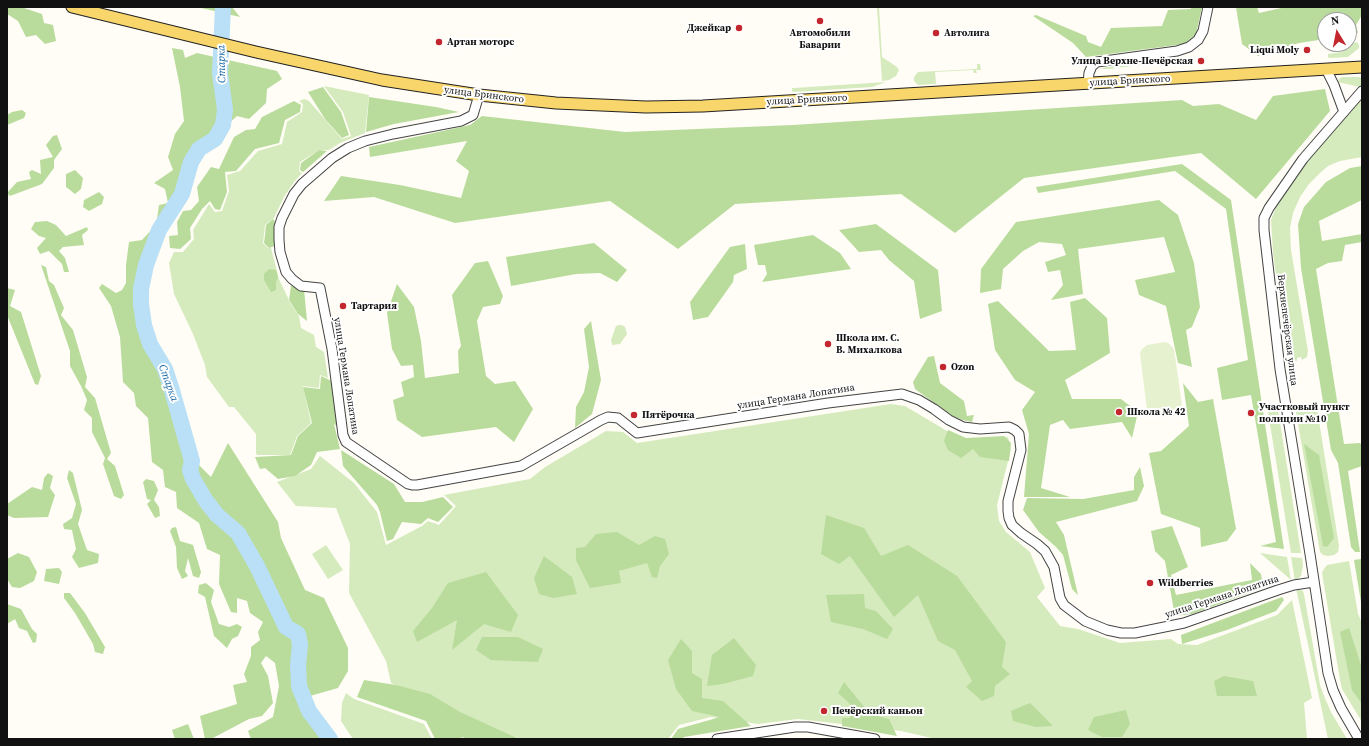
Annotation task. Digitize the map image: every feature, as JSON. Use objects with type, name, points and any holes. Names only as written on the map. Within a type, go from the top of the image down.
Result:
[{"type":"main road","name":"улица Бринского","points":[[72,7],[256,52],[382,80],[479,95],[556,103],[646,107],[696,106],[1362,67]]},
{"type":"street","points":[[1088,84],[1089,73],[1092,66],[1097,62],[1189,47],[1198,40],[1204,31],[1208,7]]},
{"type":"street","points":[[1326,69],[1334,84],[1344,112]]},
{"type":"street","name":"Верхнепечёрская улица","points":[[1359,739],[1341,708],[1333,690],[1330,678],[1280,369],[1264,230],[1264,218],[1269,208],[1303,159],[1362,91]]},
{"type":"street","name":"улица Германа Лопатина","points":[[479,95],[476,109],[470,117],[461,121],[365,141],[332,158],[302,184],[294,194],[279,227],[278,240],[286,272],[301,286],[320,288],[332,349],[343,435],[346,442],[412,485],[521,466],[608,417],[618,418],[637,433],[828,403],[892,394],[902,394],[919,400],[949,420],[963,427],[980,429],[1009,427],[1019,434],[1021,450],[1008,500],[1009,518],[1012,525],[1045,551],[1054,567],[1060,598],[1064,605],[1085,621],[1107,630],[1127,634],[1135,633],[1178,625],[1278,590],[1294,585],[1314,582]]},
{"type":"street","points":[[717,739],[795,727],[808,727],[875,739]]},
{"type":"green space","points":[[197,7],[232,7],[240,17]]},
{"type":"green space","points":[[877,7],[879,7],[882,57],[899,70],[896,76],[889,80],[882,81]]},
{"type":"green space","points":[[1191,7],[1202,7],[1196,35],[1184,44],[1086,57],[1073,43],[1033,16],[1036,15],[1086,36],[1088,42],[1101,47],[1111,28],[1162,26],[1168,10],[1191,9]]},
{"type":"green space","points":[[1236,7],[1257,7],[1259,13],[1286,7],[1362,7],[1362,15],[1357,23],[1357,12],[1317,12],[1317,40],[1299,43],[1258,56],[1242,44]]},
{"type":"green space","points":[[7,8],[24,8],[42,14],[44,23],[53,25],[56,41],[45,44],[36,35],[26,37],[18,21],[7,14]]},
{"type":"green space","points":[[1357,42],[1359,45],[1357,50]]},
{"type":"green space","points":[[172,48],[183,50],[185,58],[197,53],[277,71],[282,79],[267,89],[266,103],[249,119],[237,116],[226,126],[197,164],[177,198],[166,213],[148,280],[147,295],[150,336],[176,382],[193,449],[199,465],[211,477],[228,443],[278,522],[281,538],[305,590],[324,598],[348,648],[348,671],[338,688],[310,696],[324,726],[334,739],[251,739],[248,731],[273,717],[279,686],[275,663],[266,656],[261,663],[268,676],[273,703],[262,716],[249,719],[211,739],[205,739],[200,716],[237,704],[233,685],[247,682],[244,674],[251,656],[251,647],[260,640],[258,632],[263,622],[250,613],[247,601],[237,598],[237,613],[231,612],[219,584],[220,555],[207,549],[199,523],[177,508],[176,492],[165,487],[163,470],[152,462],[148,418],[136,406],[134,393],[123,382],[120,337],[111,306],[99,288],[102,284],[116,293],[122,290],[126,283],[126,265],[129,242],[142,240],[156,225],[159,205],[168,203],[165,189],[154,183],[173,170],[168,157],[175,134],[184,121],[180,87]]},
{"type":"green space","points":[[1354,52],[1348,57],[1329,58],[1328,54]]},
{"type":"green space","points":[[1178,57],[1179,60],[1101,69],[1102,68]]},
{"type":"green space","points":[[977,64],[980,64],[981,70],[976,70],[977,73],[974,73],[973,70],[935,72],[936,84],[918,85],[914,81],[914,77],[918,72],[977,69]]},
{"type":"green space","points":[[1342,77],[1362,78],[1362,85],[1360,87],[1338,82]]},
{"type":"green space","points":[[886,82],[872,87],[792,91],[792,88]]},
{"type":"green space","points":[[324,86],[369,95],[365,133],[340,143],[329,150],[319,150],[300,162],[299,171],[302,173],[284,197],[274,218],[265,225],[263,243],[268,248],[271,248],[279,279],[289,301],[299,316],[301,328],[314,335],[316,347],[324,352],[328,378],[320,375],[319,388],[303,386],[311,423],[297,436],[290,455],[257,455],[256,434],[234,407],[229,407],[207,377],[205,365],[193,334],[174,294],[169,263],[174,252],[183,252],[194,239],[193,230],[209,204],[215,212],[222,211],[229,191],[227,175],[240,171],[258,151],[282,144],[287,122],[302,112],[303,104],[299,101],[304,99],[309,101],[342,139],[351,136],[343,112]]},
{"type":"green space","points":[[323,87],[341,112],[349,135],[342,138],[325,119],[308,92]]},
{"type":"green space","points":[[1325,89],[1330,111],[1256,199],[1201,153],[1024,178],[955,233],[901,194],[735,204],[678,249],[610,201],[455,223],[374,197],[324,201],[341,176],[400,185],[461,198],[469,171],[456,161],[467,141],[370,157],[369,147],[470,125],[482,116],[625,132],[793,125],[1182,100],[1193,106],[1219,104],[1256,120],[1273,96]]},
{"type":"green space","points":[[369,97],[459,112],[394,124],[366,132]]},
{"type":"green space","points":[[1362,98],[1362,157],[1340,161],[1328,166],[1309,184],[1300,197],[1293,213],[1290,228],[1291,250],[1308,351],[1307,357],[1302,360],[1301,357],[1297,358],[1297,361],[1290,360],[1287,356],[1273,252],[1271,220],[1284,193],[1307,162]]},
{"type":"green space","points":[[294,101],[301,105],[300,112],[285,120],[279,143],[255,149],[236,171],[225,172],[227,192],[220,210],[215,209],[210,201],[202,209],[190,228],[191,239],[180,249],[170,248],[169,236],[178,235],[177,222],[183,211],[191,210],[199,201],[197,187],[211,167],[219,169],[234,137],[246,130],[255,129],[262,117]]},
{"type":"green space","points":[[22,110],[26,113],[24,118],[7,125],[7,115],[12,112]]},
{"type":"green space","points":[[57,135],[62,149],[54,160],[54,168],[42,184],[10,196],[7,193],[17,182],[31,179],[29,172],[32,170],[41,174],[40,160],[53,157],[46,145],[53,136]]},
{"type":"green space","points":[[319,150],[327,151],[303,172],[300,170],[301,163]]},
{"type":"green space","points":[[1182,164],[1231,200],[1284,549],[1260,546],[1276,542],[1251,395],[1222,400],[1217,368],[1248,360],[1226,209],[1175,171],[1038,193],[1036,187]]},
{"type":"green space","points":[[1362,166],[1362,200],[1319,221],[1322,241],[1362,234],[1362,242],[1345,245],[1342,261],[1328,263],[1316,269],[1344,444],[1360,443],[1362,445],[1362,466],[1348,471],[1360,552],[1355,552],[1351,547],[1338,463],[1331,450],[1301,268],[1298,224],[1304,207],[1326,182],[1350,168]]},
{"type":"green space","points":[[75,170],[83,178],[81,189],[75,194],[66,187],[66,174]]},
{"type":"green space","points":[[99,192],[104,197],[102,204],[89,211],[83,207],[84,200]]},
{"type":"green space","points":[[1159,200],[1178,215],[1194,263],[1200,307],[1192,327],[1186,330],[1192,367],[1178,363],[1166,306],[1139,295],[1135,280],[1175,272],[1164,237],[1078,249],[1083,294],[1051,300],[1063,285],[1060,270],[1048,272],[1045,262],[1066,255],[1062,244],[1039,242],[1023,251],[1003,269],[1001,289],[980,293],[981,269],[1016,222]]},
{"type":"green space","points":[[273,219],[278,226],[278,245],[269,248],[264,243],[266,225]]},
{"type":"green space","points":[[47,221],[56,225],[66,236],[87,227],[88,230],[82,235],[84,245],[63,247],[59,251],[65,258],[69,272],[64,272],[62,264],[49,251],[40,254],[37,248],[46,238],[39,236],[31,229],[35,222]]},
{"type":"green space","points":[[876,224],[938,270],[942,311],[920,319],[914,281],[889,260],[881,250],[859,252],[839,230]]},
{"type":"green space","points":[[813,235],[840,253],[851,269],[762,282],[767,274],[765,265],[758,265],[754,245]]},
{"type":"green space","points":[[594,243],[627,270],[617,282],[600,273],[576,274],[511,286],[506,257]]},
{"type":"green space","points":[[745,244],[747,269],[734,275],[733,282],[708,317],[693,320],[690,302],[730,247]]},
{"type":"green space","points":[[488,261],[503,296],[500,304],[483,307],[477,321],[486,376],[495,384],[515,381],[533,409],[514,442],[496,427],[422,437],[397,420],[393,400],[404,396],[401,382],[414,377],[413,365],[401,366],[392,349],[387,313],[397,284],[414,307],[421,341],[425,378],[459,373],[458,351],[461,346],[452,295],[475,263]]},
{"type":"green space","points":[[41,265],[46,267],[49,281],[54,285],[64,308],[61,315],[73,330],[87,377],[85,387],[95,398],[111,453],[107,459],[115,466],[124,495],[121,499],[114,496],[103,464],[105,458],[92,432],[92,418],[84,410],[87,400],[70,366],[70,351]]},
{"type":"green space","points":[[269,269],[276,270],[278,277],[276,282],[276,290],[271,292],[264,280],[264,274]]},
{"type":"green space","points":[[298,282],[304,289],[307,321],[298,314],[289,300],[291,286]]},
{"type":"green space","points":[[7,288],[15,290],[10,306],[21,312],[41,376],[38,385],[35,384],[7,315]]},
{"type":"green space","points":[[1085,298],[1107,318],[1110,353],[1065,380],[1072,399],[1121,399],[1138,412],[1132,438],[1122,422],[1070,429],[1063,420],[1050,425],[1041,488],[1070,497],[1024,497],[1029,434],[1022,410],[1035,392],[1015,380],[995,350],[988,304],[998,301],[1049,351],[1076,350],[1070,302]]},
{"type":"green space","points":[[591,321],[601,380],[592,414],[575,428],[576,407],[584,392],[589,367],[584,329]]},
{"type":"green space","points":[[619,325],[625,327],[627,334],[620,344],[612,345],[611,340],[616,326]]},
{"type":"green space","points":[[1165,342],[1174,349],[1182,405],[1178,411],[1152,414],[1147,410],[1140,354],[1141,350],[1147,345]]},
{"type":"green space","points":[[934,356],[940,383],[964,401],[967,416],[974,415],[972,422],[962,420],[951,415],[915,389],[913,382],[928,357]]},
{"type":"green space","points":[[321,376],[334,382],[346,433],[334,424],[340,449],[317,452],[311,465],[295,476],[278,479],[265,468],[260,469],[255,457],[291,455],[298,436],[312,423],[303,387],[320,389]]},
{"type":"green space","points":[[1183,383],[1198,402],[1213,399],[1236,529],[1227,541],[1201,547],[1200,528],[1161,514],[1149,453],[1161,451],[1189,426]]},
{"type":"green space","points":[[1316,402],[1339,546],[1338,552],[1334,555],[1328,556],[1323,555],[1320,552],[1295,406]]},
{"type":"green space","points":[[891,404],[905,406],[959,438],[979,440],[1008,437],[1011,449],[997,505],[999,521],[1006,532],[1030,552],[1045,588],[1037,597],[1060,626],[1078,629],[1120,643],[1171,639],[1178,644],[1197,645],[1277,615],[1292,600],[1312,698],[1304,703],[1307,739],[936,739],[901,731],[798,719],[758,724],[711,717],[679,725],[668,739],[521,739],[391,683],[386,661],[349,593],[350,544],[336,508],[296,506],[277,482],[311,469],[320,456],[354,483],[377,512],[386,545],[422,526],[428,521],[439,525],[456,506],[444,495],[530,479],[545,467],[606,431],[623,432],[637,443]]},
{"type":"green space","points":[[1278,410],[1301,553],[1291,553],[1268,412]]},
{"type":"green space","points":[[948,430],[966,438],[1004,436],[1011,443],[1009,461],[980,457],[973,449],[961,458],[948,450],[944,441]]},
{"type":"green space","points":[[1304,444],[1319,455],[1334,538],[1327,547],[1323,546]]},
{"type":"green space","points":[[341,450],[394,484],[405,502],[422,502],[443,497],[453,507],[438,522],[428,518],[421,524],[402,522],[393,539],[387,541],[377,505],[343,466]]},
{"type":"green space","points":[[1140,467],[1144,486],[1137,501],[1056,522],[1064,535],[1078,595],[1072,589],[1063,555],[1039,532],[1023,510],[1027,498],[1083,499],[1134,490],[1134,477]]},
{"type":"green space","points":[[69,470],[73,473],[82,510],[78,524],[87,550],[99,554],[98,563],[79,568],[72,557],[76,549],[72,530],[64,529],[63,524],[72,518],[76,504],[67,478]]},
{"type":"green space","points":[[48,473],[53,476],[50,488],[55,495],[48,517],[14,518],[7,515],[7,504],[32,487],[42,490],[44,478]]},
{"type":"green space","points":[[146,479],[154,481],[158,490],[154,500],[159,507],[160,516],[155,518],[147,504],[151,500],[147,499],[143,482]]},
{"type":"green space","points":[[826,515],[864,528],[881,556],[908,545],[957,576],[1006,642],[1002,667],[1010,674],[995,686],[994,696],[982,701],[966,687],[972,681],[955,650],[938,641],[918,595],[894,617],[850,556],[839,564],[821,554]]},
{"type":"green space","points":[[1172,526],[1188,567],[1171,575],[1176,595],[1252,580],[1250,563],[1261,574],[1263,588],[1192,614],[1175,616],[1165,561],[1155,551],[1151,531]]},
{"type":"green space","points":[[176,527],[180,541],[193,545],[201,572],[199,578],[193,576],[188,558],[185,571],[188,576],[182,579],[177,568],[176,547],[170,531],[172,528]]},
{"type":"green space","points":[[617,532],[639,545],[655,536],[665,539],[669,554],[660,566],[657,578],[652,577],[647,563],[619,571],[621,583],[590,588],[576,560],[576,548],[585,547],[596,534]]},
{"type":"green space","points":[[326,545],[343,570],[328,579],[312,554]]},
{"type":"green space","points":[[18,553],[29,557],[37,572],[34,581],[20,588],[12,587],[7,579],[7,559]]},
{"type":"green space","points":[[1260,553],[1287,557],[1291,580]]},
{"type":"green space","points":[[544,556],[572,577],[577,594],[553,598],[539,594],[534,578]]},
{"type":"green space","points":[[1291,557],[1302,558],[1303,566],[1301,576],[1295,581]]},
{"type":"green space","points":[[1361,559],[1362,565],[1362,608],[1354,560]]},
{"type":"green space","points":[[1349,561],[1358,614],[1362,623],[1362,722],[1342,689],[1322,573],[1327,565]]},
{"type":"green space","points":[[59,568],[62,572],[59,584],[44,581],[46,569]]},
{"type":"green space","points":[[486,572],[518,615],[511,632],[484,624],[452,650],[457,620],[417,642],[413,631],[432,608],[448,583]]},
{"type":"green space","points":[[206,583],[214,590],[211,602],[219,624],[229,627],[237,624],[242,627],[238,636],[232,639],[227,648],[214,636],[205,597],[198,593],[199,585]]},
{"type":"green space","points":[[1296,588],[1303,591],[1304,594],[1320,685],[1331,712],[1347,739],[1328,739]]},
{"type":"green space","points":[[64,593],[70,593],[85,613],[105,647],[103,654],[95,652],[93,644],[75,613],[64,598]]},
{"type":"green space","points":[[864,594],[865,608],[876,611],[893,629],[887,639],[863,629],[831,622],[826,595]]},
{"type":"green space","points":[[1282,597],[1284,600],[1276,611],[1227,630],[1182,644],[1181,635]]},
{"type":"green space","points":[[7,604],[21,609],[32,629],[37,634],[36,642],[33,643],[27,631],[19,628],[15,619],[7,624]]},
{"type":"green space","points":[[1349,628],[1362,668],[1362,704],[1352,690],[1340,632]]},
{"type":"green space","points":[[482,637],[518,637],[543,649],[538,662],[491,660],[476,650]]},
{"type":"green space","points":[[734,638],[756,665],[753,676],[723,684],[707,686],[712,655]]},
{"type":"green space","points":[[681,639],[692,651],[692,673],[702,679],[702,698],[723,701],[751,726],[684,737],[682,739],[671,739],[678,729],[720,717],[692,711],[676,689],[668,660]]},
{"type":"green space","points":[[1224,676],[1253,681],[1257,696],[1217,696],[1214,681]]},
{"type":"green space","points":[[364,680],[396,685],[430,694],[460,712],[520,739],[465,739],[463,737],[459,739],[435,739],[426,721],[357,697]]},
{"type":"green space","points":[[844,682],[870,714],[889,719],[897,736],[842,726],[842,718],[850,718],[850,704],[838,693]]},
{"type":"green space","points":[[346,693],[354,699],[424,724],[432,739],[353,739],[341,721],[342,703]]},
{"type":"green space","points":[[1030,703],[1053,726],[1036,727],[1013,721],[1011,711]]},
{"type":"green space","points":[[1126,710],[1130,724],[1122,737],[1102,737],[1088,730],[1094,717]]},
{"type":"green space","points":[[188,724],[194,739],[175,739],[172,730]]},
{"type":"waterway","name":"Старка","points":[[223,7],[220,73],[225,110],[223,125],[215,139],[199,149],[191,162],[182,194],[159,230],[146,265],[141,289],[141,304],[144,325],[150,344],[165,369],[171,387],[192,461],[190,470],[193,479],[206,501],[217,515],[238,533],[257,566],[286,627],[298,634],[300,645],[298,665],[299,686],[309,711],[330,739]]},
{"type":"place","name":"Автомобили Баварии","points":[[820,21]]},
{"type":"place","name":"Джейкар","points":[[739,28]]},
{"type":"place","name":"Автолига","points":[[936,33]]},
{"type":"place","name":"Артан моторс","points":[[439,42]]},
{"type":"place","name":"Liqui Moly","points":[[1307,50]]},
{"type":"place","name":"Улица Верхне-Печёрская","points":[[1201,61]]},
{"type":"place","name":"Тартария","points":[[343,306]]},
{"type":"place","name":"Школа им. С. В. Михалкова","points":[[828,344]]},
{"type":"place","name":"Ozon","points":[[943,367]]},
{"type":"place","name":"Школа № 42","points":[[1119,412]]},
{"type":"place","name":"Участковый пункт полиции №10","points":[[1251,413]]},
{"type":"place","name":"Пятёрочка","points":[[634,415]]},
{"type":"place","name":"Wildberries","points":[[1150,583]]},
{"type":"place","name":"Печёрский каньон","points":[[824,711]]}]
